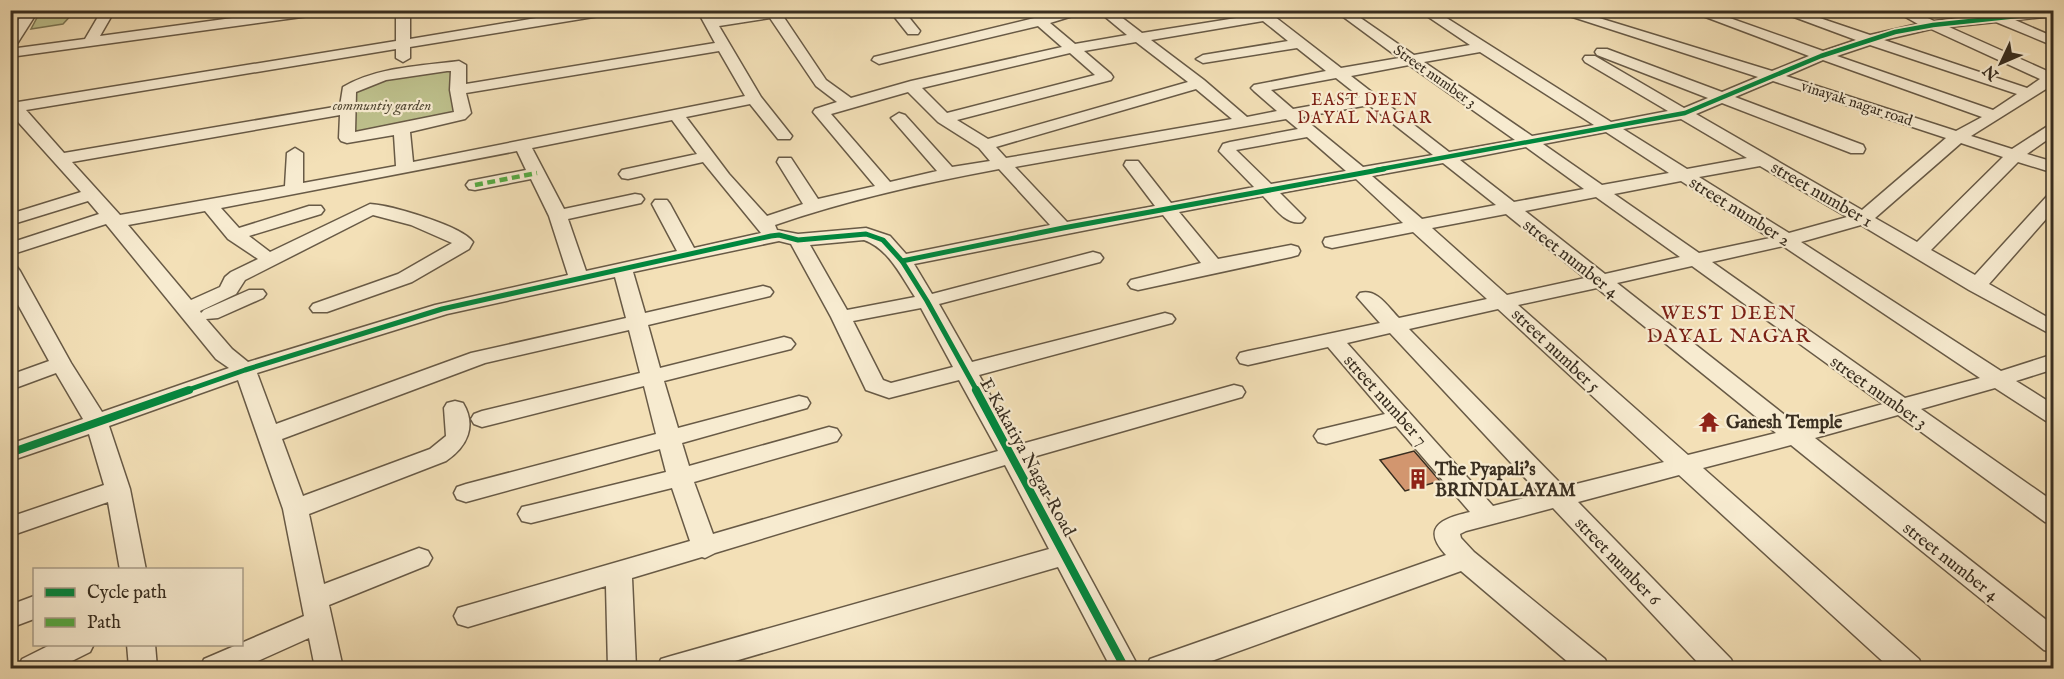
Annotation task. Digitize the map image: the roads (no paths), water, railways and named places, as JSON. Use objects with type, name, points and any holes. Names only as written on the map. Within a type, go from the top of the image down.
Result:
[{"type":"street","points":[[90,42],[109,10]]},
{"type":"street","points":[[10,53],[324,10]]},
{"type":"street","points":[[403,10],[404,74]]},
{"type":"street","points":[[12,106],[612,10]]},
{"type":"street","points":[[895,10],[913,31]]},
{"type":"street","points":[[879,60],[1086,10]]},
{"type":"street","points":[[1103,10],[1199,83],[1243,121]]},
{"type":"street","name":"Street number 3","points":[[1340,10],[1530,142]]},
{"type":"street","name":"street number 2","points":[[1424,10],[1786,240],[2054,416]]},
{"type":"street","name":"vinayak nagar road","points":[[1557,10],[1771,76],[2054,168]]},
{"type":"street","points":[[1693,10],[1995,116]]},
{"type":"street","points":[[1899,10],[2052,80]]},
{"type":"street","points":[[1981,10],[2054,42]]},
{"type":"street","points":[[10,14],[32,11]]},
{"type":"street","points":[[10,44],[32,11]]},
{"type":"street","points":[[784,136],[754,99],[707,17],[778,11],[821,82],[849,104]]},
{"type":"street","points":[[1784,11],[2028,93]]},
{"type":"street","points":[[902,261],[1063,228],[1685,113],[1821,56],[1895,32],[1933,25],[2054,12]]},
{"type":"street","points":[[886,188],[821,112],[911,86],[1074,48],[1261,14]]},
{"type":"street","name":"street number 4","points":[[1261,14],[1446,157],[2054,642]]},
{"type":"street","points":[[290,32],[292,15]]},
{"type":"street","points":[[944,118],[1106,77],[1039,20]]},
{"type":"street","points":[[1203,59],[1299,43]]},
{"type":"street","points":[[458,90],[724,46]]},
{"type":"street","points":[[1337,73],[1482,47]]},
{"type":"street","name":"street number 1","points":[[1721,98],[1596,56],[1685,113],[1920,250],[1976,286],[2049,320]]},
{"type":"street","points":[[459,65],[458,90],[463,113],[447,120],[347,138],[348,90],[355,85],[374,79],[404,74],[459,65]]},
{"type":"street","name":"street number 5","points":[[1337,73],[1259,88],[1359,173],[1909,669]]},
{"type":"street","points":[[1248,358],[1330,338],[1786,240],[1864,218],[1959,136],[2052,80]]},
{"type":"street","points":[[985,145],[1199,83]]},
{"type":"street","points":[[911,86],[944,118],[985,145],[1063,228]]},
{"type":"street","points":[[1721,98],[1857,149]]},
{"type":"street","points":[[10,249],[113,219],[294,190],[754,99]]},
{"type":"street","points":[[10,453],[245,370],[442,309],[687,253],[768,229],[813,206],[948,173],[1371,100]]},
{"type":"street","points":[[12,106],[113,219],[224,354],[245,370],[295,509],[329,669]]},
{"type":"street","points":[[59,159],[348,109]]},
{"type":"street","points":[[676,114],[723,178],[768,229]]},
{"type":"street","points":[[899,118],[948,173]]},
{"type":"street","points":[[1920,250],[2015,155],[2054,127]]},
{"type":"street","points":[[402,129],[405,168]]},
{"type":"street","points":[[1296,218],[1227,151],[1229,147],[1310,132]]},
{"type":"street","name":"street number 3","points":[[1530,142],[1900,408],[2054,515]]},
{"type":"street","points":[[523,146],[558,216],[578,278]]},
{"type":"street","points":[[294,190],[295,153]]},
{"type":"street","points":[[628,174],[708,156]]},
{"type":"street","points":[[1332,242],[1763,160]]},
{"type":"street","points":[[785,162],[813,206]]},
{"type":"street","points":[[1132,165],[1213,266]]},
{"type":"street","points":[[475,185],[537,173]]},
{"type":"street","points":[[10,220],[90,195]]},
{"type":"street","points":[[558,216],[635,199]]},
{"type":"street","points":[[1976,286],[2054,199]]},
{"type":"street","points":[[208,204],[235,235],[262,254]]},
{"type":"street","points":[[661,204],[687,253]]},
{"type":"street","points":[[193,315],[229,290],[232,280],[238,276],[370,209],[414,222],[464,242],[405,278],[320,308]]},
{"type":"street","points":[[235,235],[315,210]]},
{"type":"street","name":"E Kakatiya Nagar Road","points":[[768,229],[779,235],[798,240],[876,235],[902,261],[927,301],[964,372],[1012,455],[1125,669]]},
{"type":"street","points":[[798,240],[841,317],[874,385],[882,390],[889,391],[1165,319]]},
{"type":"street","points":[[1138,284],[1291,251]]},
{"type":"street","points":[[841,317],[927,301],[1093,258]]},
{"type":"street","points":[[622,268],[654,376],[680,477],[705,548]]},
{"type":"street","points":[[10,271],[97,424],[118,489],[131,568]]},
{"type":"street","points":[[270,435],[479,358],[764,292]]},
{"type":"street","points":[[193,315],[256,294]]},
{"type":"street","name":"street number 6","points":[[1367,297],[1721,669]]},
{"type":"street","name":"street number 7","points":[[1330,338],[1488,516]]},
{"type":"street","points":[[482,419],[784,345]]},
{"type":"street","points":[[1595,669],[1465,559],[1449,542],[1447,530],[1458,524],[1900,408],[2054,361]]},
{"type":"street","points":[[10,383],[61,364]]},
{"type":"street","points":[[468,616],[705,548],[1012,455],[1234,392]]},
{"type":"street","points":[[466,492],[799,403]]},
{"type":"street","points":[[295,509],[438,454],[454,445],[459,434],[455,408]]},
{"type":"street","points":[[1326,436],[1402,417]]},
{"type":"street","points":[[531,514],[680,477],[829,435]]},
{"type":"street","points":[[10,527],[118,489]]},
{"type":"street","points":[[671,669],[1064,555]]},
{"type":"street","points":[[214,669],[317,611],[419,558]]},
{"type":"street","points":[[1160,669],[1465,559]]},
{"type":"street","points":[[619,573],[622,669]]},
{"type":"street","points":[[10,617],[33,607]]},
{"type":"street","points":[[32,669],[78,646]]},
{"type":"street","points":[[141,646],[143,669]]},
{"type":"place","name":"Ganesh Temple","points":[[1709,422]]},
{"type":"place","name":"The Pyapali's BRINDALAYAM","points":[[1418,479]]},
{"type":"district","name":"EAST DEEN DAYAL NAGAR","points":[[1365,108]]},
{"type":"district","name":"WEST DEEN DAYAL NAGAR","points":[[1729,324]]},
{"type":"park label","name":"communtiy garden","points":[[382,105]]}]
